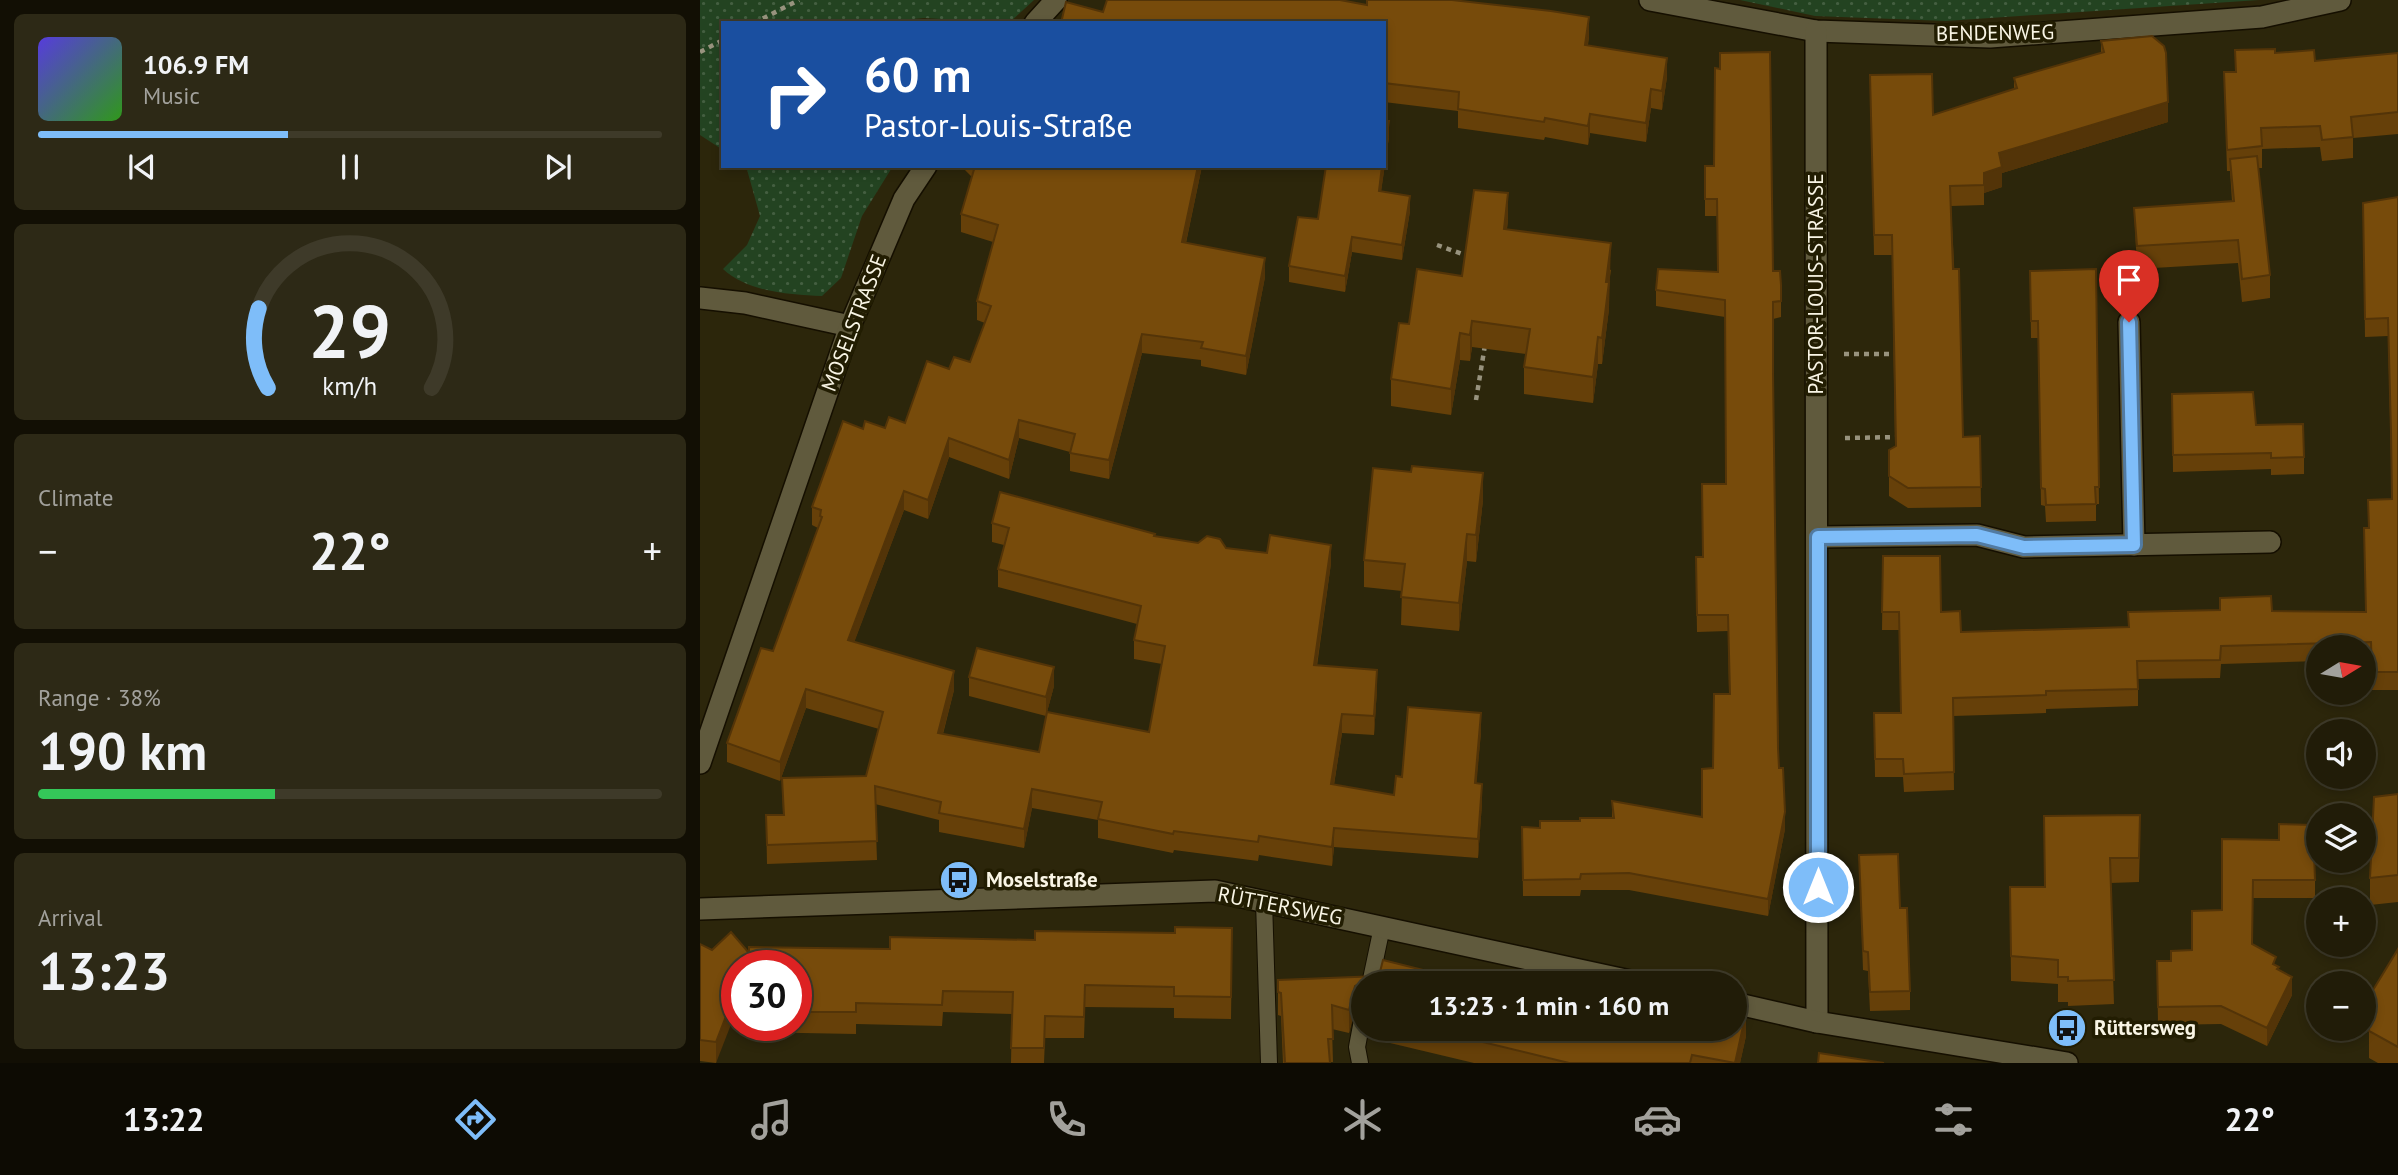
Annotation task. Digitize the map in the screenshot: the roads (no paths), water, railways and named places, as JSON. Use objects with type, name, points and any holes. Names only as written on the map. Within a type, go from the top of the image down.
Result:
[{"type":"street","points":[[1037,21],[1056,0]]},
{"type":"street","name":"BENDENWEG","points":[[1650,0],[1816,31],[1990,37],[2262,17],[2340,0]]},
{"type":"street","name":"PASTOR-LOUIS-STRASSE","points":[[1816,31],[1817,1022]]},
{"type":"street","name":"MOSELSTRASSE","points":[[700,763],[850,326],[904,199],[925,168]]},
{"type":"street","points":[[700,298],[745,303],[850,326]]},
{"type":"street","points":[[2129,322],[2134,545]]},
{"type":"street","points":[[1818,537],[1977,535],[2024,547],[2270,542]]},
{"type":"street","name":"RÜTTERSWEG","points":[[700,909],[1215,891],[1584,971]]},
{"type":"street","points":[[1747,1006],[1817,1022],[2067,1063]]},
{"type":"lane","points":[[1264,901],[1269,1063]]},
{"type":"lane","points":[[1373,971],[1382,927]]},
{"type":"lane","points":[[1358,1041],[1360,1063]]},
{"type":"place","name":"Moselstraße","points":[[959,880]]},
{"type":"place","name":"Rüttersweg","points":[[2067,1028]]}]
